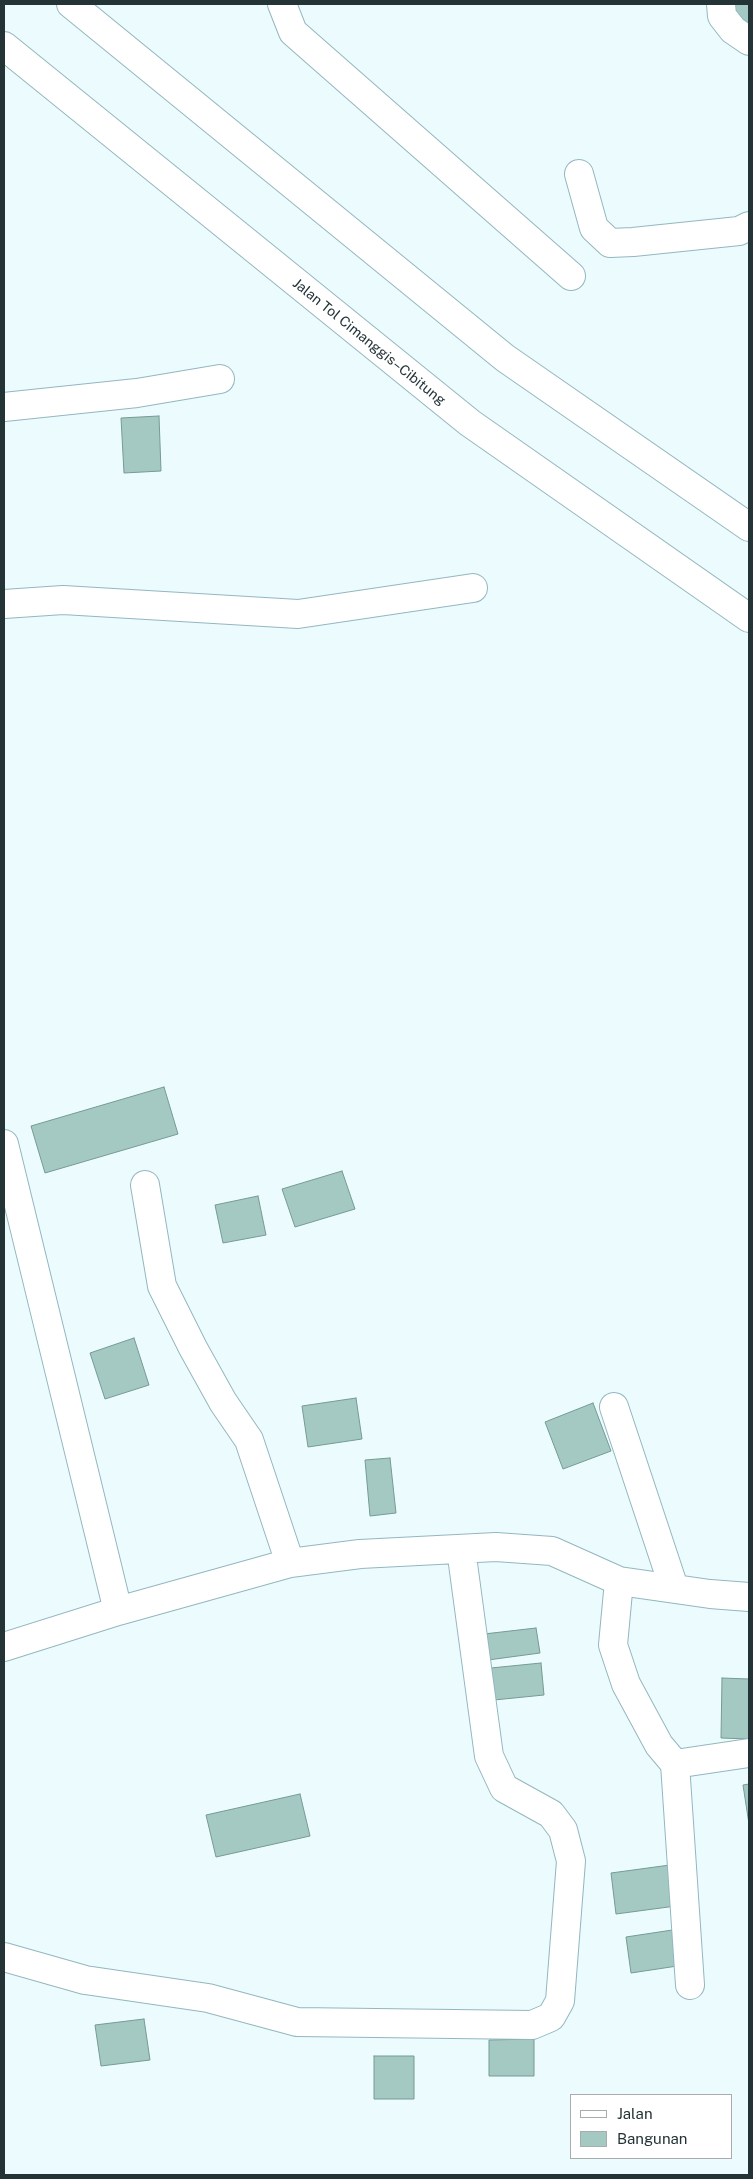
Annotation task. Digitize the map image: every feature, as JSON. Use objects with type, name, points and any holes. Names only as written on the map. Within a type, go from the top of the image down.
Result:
[{"type":"main road","points":[[71,4],[505,358],[749,527]]},
{"type":"main road","points":[[282,4],[293,32],[571,276]]},
{"type":"main road","points":[[722,4],[722,16],[733,30],[749,41]]},
{"type":"main road","name":"Jalan Tol Cimanggis–Cibitung","points":[[4,46],[470,423],[749,618]]},
{"type":"main road","points":[[579,174],[594,228],[610,243],[739,231],[749,226]]},
{"type":"main road","points":[[4,407],[137,393],[220,379]]},
{"type":"main road","points":[[4,604],[63,600],[298,614],[473,588]]},
{"type":"main road","points":[[4,1144],[118,1611]]},
{"type":"main road","points":[[145,1184],[162,1286],[193,1348],[219,1394],[249,1440],[290,1563]]},
{"type":"main road","points":[[614,1406],[674,1588]]},
{"type":"main road","points":[[4,1647],[118,1611],[290,1563],[360,1554],[496,1547],[552,1551],[619,1581],[749,1597]]},
{"type":"main road","points":[[4,1957],[86,1980],[208,1998],[297,2022],[532,2025],[551,2017],[560,2002],[571,1861],[563,1830],[551,1814],[504,1788],[488,1756],[461,1549]]},
{"type":"main road","points":[[619,1581],[613,1645],[626,1684],[659,1745],[675,1764],[690,1985]]},
{"type":"main road","points":[[675,1764],[749,1753]]},
{"type":"building","points":[[733,4],[749,4],[749,29],[727,14]]},
{"type":"building","points":[[159,416],[161,471],[124,473],[121,418]]},
{"type":"building","points":[[164,1087],[178,1134],[45,1173],[31,1126]]},
{"type":"building","points":[[342,1171],[355,1209],[295,1227],[282,1189]]},
{"type":"building","points":[[258,1196],[266,1235],[223,1243],[215,1205]]},
{"type":"building","points":[[134,1338],[149,1385],[105,1399],[90,1353]]},
{"type":"building","points":[[356,1398],[362,1439],[308,1447],[302,1406]]},
{"type":"building","points":[[593,1403],[611,1451],[563,1469],[545,1422]]},
{"type":"building","points":[[390,1458],[396,1513],[370,1516],[365,1460]]},
{"type":"building","points":[[536,1628],[540,1653],[488,1660],[484,1634]]},
{"type":"building","points":[[541,1663],[544,1695],[494,1700],[491,1668]]},
{"type":"building","points":[[722,1678],[749,1679],[749,1739],[721,1738]]},
{"type":"building","points":[[749,1784],[749,1824],[743,1785]]},
{"type":"building","points":[[300,1794],[310,1836],[216,1857],[206,1815]]},
{"type":"building","points":[[670,1865],[676,1906],[616,1914],[611,1873]]},
{"type":"building","points":[[679,1929],[684,1965],[631,1973],[626,1937]]},
{"type":"building","points":[[144,2019],[150,2060],[101,2066],[95,2025]]},
{"type":"building","points":[[534,2039],[534,2076],[489,2076],[489,2040]]},
{"type":"building","points":[[374,2056],[414,2056],[414,2099],[374,2099]]}]
